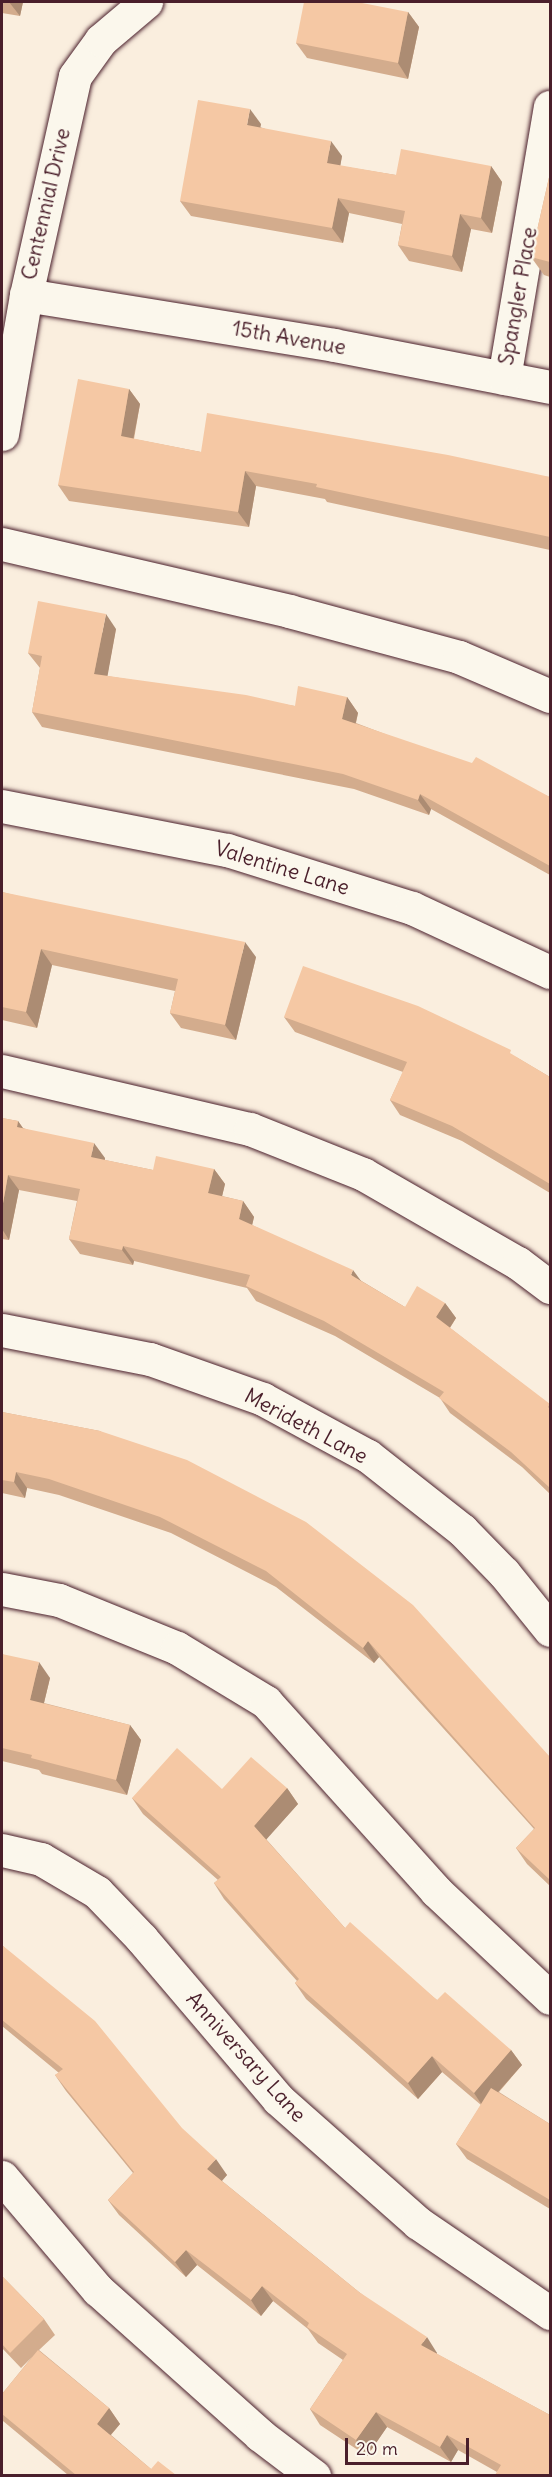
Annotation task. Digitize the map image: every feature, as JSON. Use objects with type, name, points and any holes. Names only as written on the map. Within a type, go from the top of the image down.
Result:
[{"type":"street","name":"Centennial Drive","points":[[2,434],[26,295],[75,76],[101,40],[146,2]]},
{"type":"street","name":"Spangler Place","points":[[504,378],[550,107]]},
{"type":"street","name":"15th Avenue","points":[[26,295],[550,387]]},
{"type":"street","points":[[2,544],[289,611],[459,657],[550,696]]},
{"type":"street","name":"Valentine Lane","points":[[2,806],[227,850],[411,908],[550,972]]},
{"type":"street","points":[[2,1071],[250,1129],[363,1174],[518,1263],[550,1287]]},
{"type":"street","name":"Merideth Lane","points":[[2,1330],[150,1359],[263,1399],[368,1456],[453,1523],[504,1573],[550,1630]]},
{"type":"street","points":[[2,1589],[59,1600],[177,1648],[266,1702],[436,1891],[550,1998]]},
{"type":"street","name":"Anniversary Lane","points":[[2,1850],[41,1860],[97,1892],[278,2099],[418,2223],[550,2313]]},
{"type":"street","points":[[2,2177],[98,2290],[260,2436],[314,2475]]},
{"type":"building","points":[[304,2],[357,2],[408,12],[398,63],[296,43]]},
{"type":"building","points":[[198,100],[250,109],[247,125],[331,141],[327,163],[396,175],[401,149],[491,166],[481,218],[460,214],[452,256],[398,245],[405,211],[338,198],[332,228],[180,201]]},
{"type":"building","points":[[550,173],[550,262],[531,257]]},
{"type":"building","points":[[78,379],[129,389],[121,436],[201,452],[207,413],[448,455],[550,477],[550,537],[316,487],[317,484],[245,471],[238,512],[58,485]]},
{"type":"building","points":[[38,601],[106,614],[94,674],[246,695],[295,706],[298,686],[347,697],[342,719],[472,763],[476,757],[550,797],[550,866],[420,794],[418,800],[343,774],[32,712],[42,656],[28,653]]},
{"type":"building","points":[[2,892],[245,942],[225,1025],[170,1013],[178,979],[41,949],[26,1012],[2,1007]]},
{"type":"building","points":[[303,966],[418,1006],[511,1050],[510,1053],[550,1077],[550,1184],[452,1126],[390,1100],[407,1062],[284,1017]]},
{"type":"building","points":[[2,1118],[18,1121],[17,1127],[94,1143],[91,1157],[153,1170],[156,1156],[214,1169],[208,1193],[243,1201],[239,1219],[353,1270],[351,1275],[405,1307],[417,1286],[445,1303],[436,1317],[550,1404],[548,1407],[550,1409],[550,1488],[511,1452],[439,1398],[444,1392],[324,1321],[246,1286],[250,1275],[123,1246],[122,1250],[69,1239],[80,1189],[8,1175],[2,1209]]},
{"type":"building","points":[[2,1412],[100,1431],[187,1460],[306,1522],[413,1605],[550,1757],[550,1880],[516,1848],[535,1828],[368,1641],[363,1648],[266,1571],[160,1517],[49,1479],[16,1472],[14,1482],[2,1480]]},
{"type":"building","points":[[2,1654],[39,1662],[30,1700],[130,1725],[116,1780],[2,1748]]},
{"type":"building","points":[[177,1748],[222,1789],[251,1757],[287,1788],[254,1826],[345,1928],[350,1922],[437,2000],[445,1992],[511,2050],[474,2093],[432,2056],[408,2083],[295,1983],[299,1979],[214,1883],[221,1877],[132,1798]]},
{"type":"building","points":[[2,1945],[95,2021],[182,2128],[216,2159],[207,2169],[359,2292],[427,2337],[421,2345],[550,2415],[550,2475],[495,2475],[501,2465],[447,2435],[440,2447],[376,2412],[356,2440],[310,2409],[347,2354],[307,2327],[309,2323],[262,2286],[251,2300],[186,2250],[175,2262],[108,2200],[134,2172],[55,2075],[63,2069],[2,2020]]},
{"type":"building","points":[[491,2088],[550,2124],[550,2200],[456,2144]]},
{"type":"building","points":[[2,2276],[44,2319],[10,2353],[2,2344]]},
{"type":"building","points":[[38,2350],[109,2408],[97,2424],[151,2469],[158,2461],[176,2475],[76,2475],[2,2414],[2,2394]]}]
